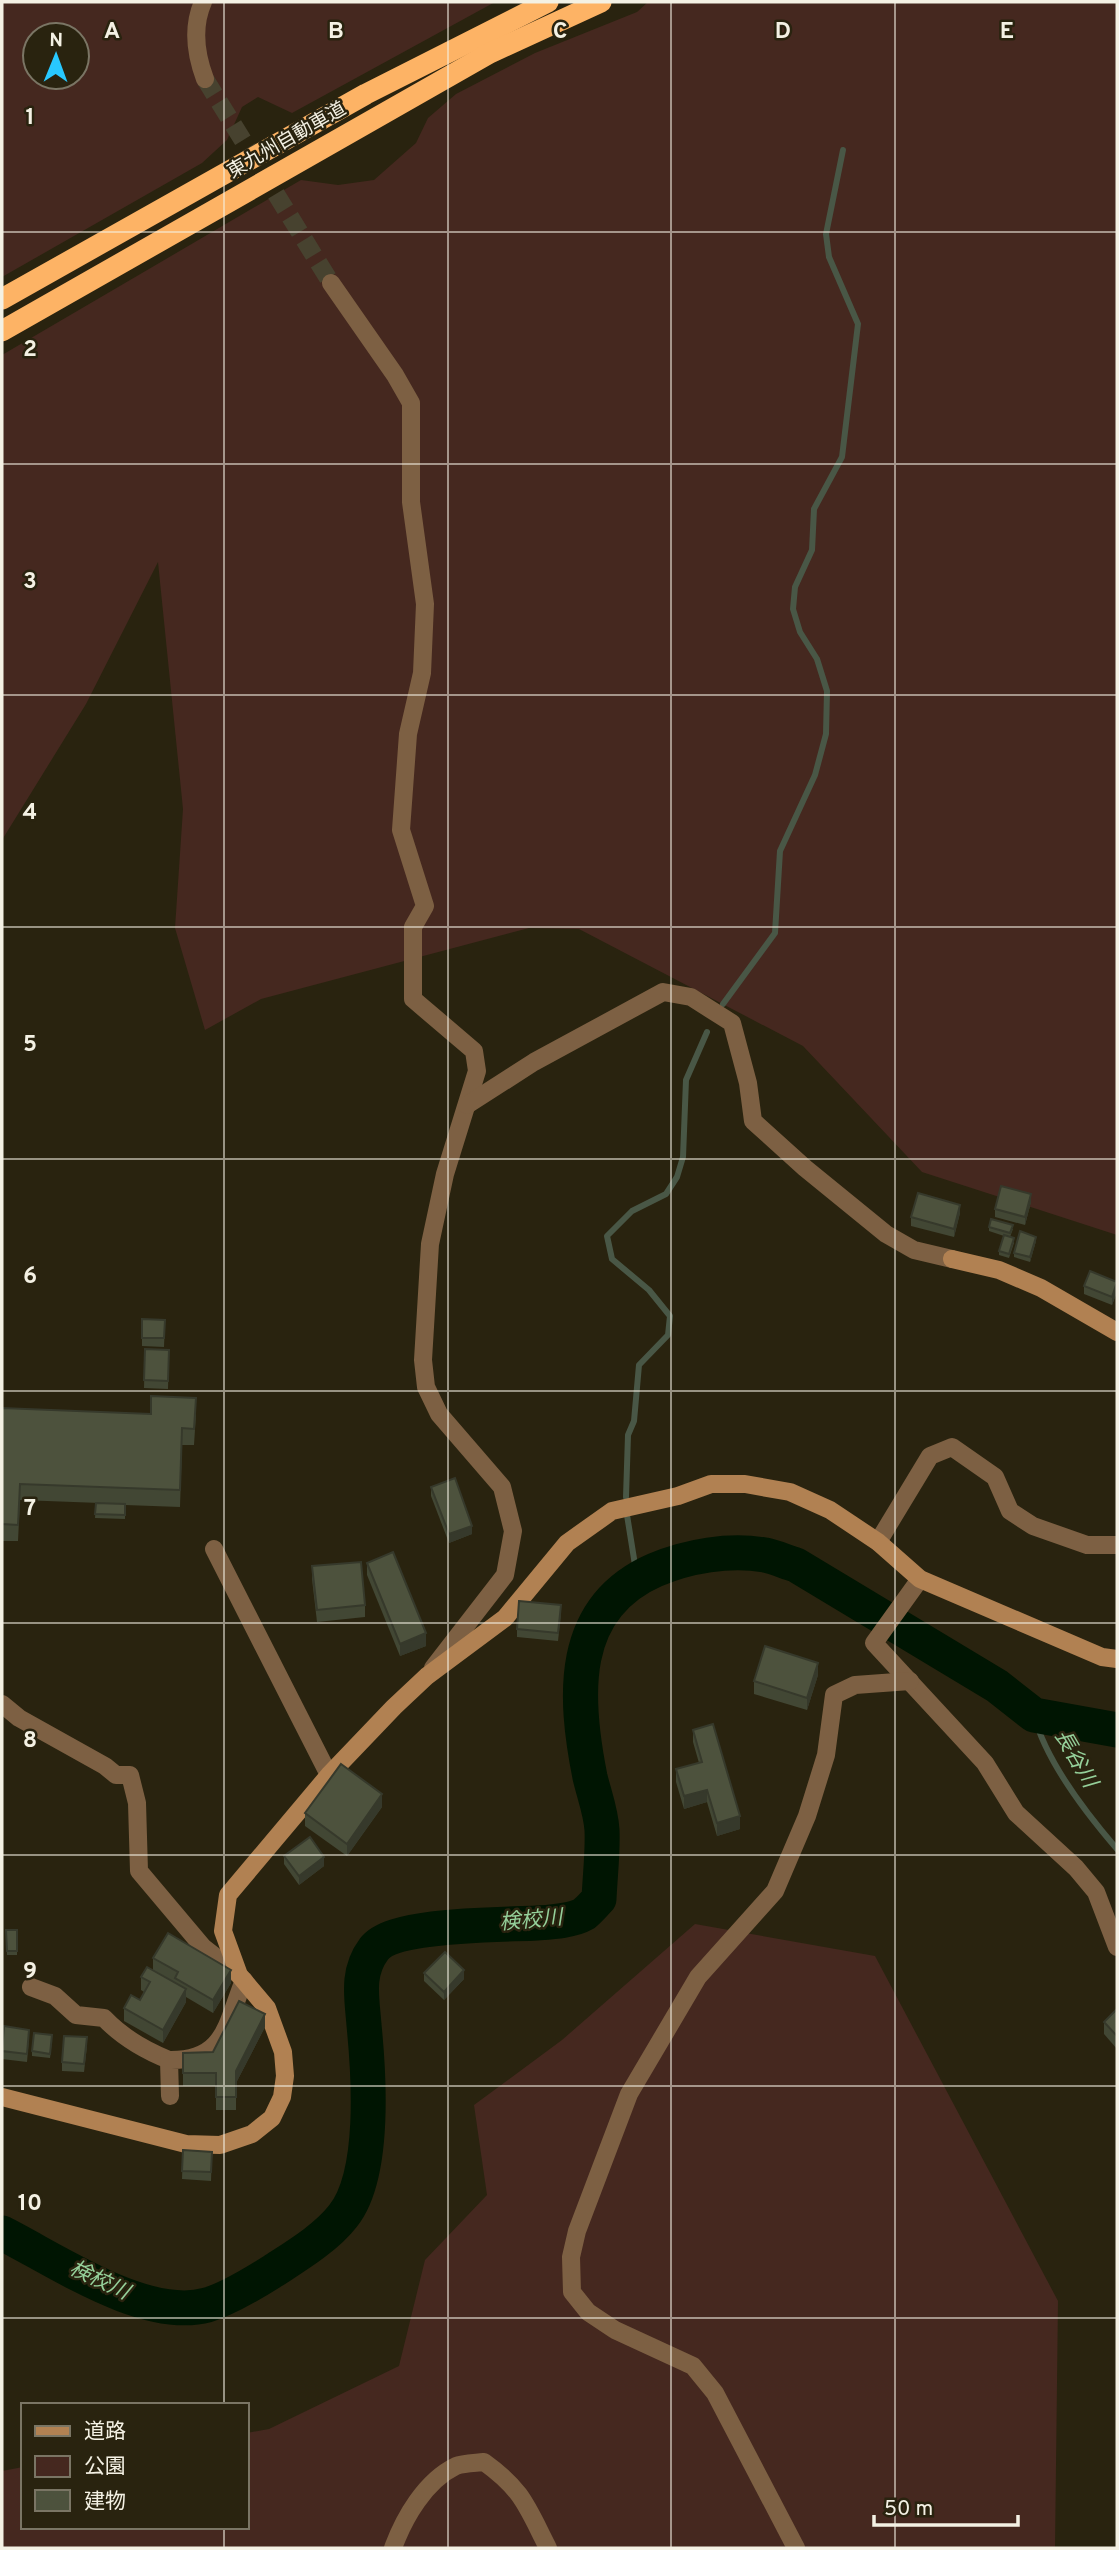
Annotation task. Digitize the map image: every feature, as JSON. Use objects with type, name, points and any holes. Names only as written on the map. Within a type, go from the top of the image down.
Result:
[{"type":"highway","name":"東九州自動車道","points":[[2,299],[366,94],[548,2]]},
{"type":"highway","name":"東九州自動車道","points":[[2,331],[456,72],[601,2]]},
{"type":"street","points":[[203,2],[198,14],[197,57],[205,79]]},
{"type":"street","points":[[32,1987],[55,1996],[76,2015],[104,2018],[114,2029],[149,2052],[169,2060],[187,2060],[205,2055],[218,2042],[241,1978],[223,1931],[228,1895],[329,1775],[427,1676],[505,1575],[513,1531],[502,1487],[439,1414],[426,1387],[423,1360],[430,1244],[445,1174],[477,1071],[474,1051],[413,999],[413,927],[425,906],[401,830],[402,793],[408,734],[422,673],[425,604],[411,502],[411,403],[395,374],[331,283]]},
{"type":"street","points":[[467,1105],[534,1062],[663,992],[691,997],[732,1023],[748,1083],[753,1121],[805,1168],[886,1234],[914,1250],[999,1270],[1041,1288],[1117,1332]]},
{"type":"street","points":[[878,1542],[930,1456],[952,1447],[995,1477],[1010,1511],[1033,1526],[1087,1545],[1117,1545]]},
{"type":"street","points":[[427,1676],[505,1618],[567,1543],[612,1511],[678,1496],[711,1484],[746,1484],[790,1492],[830,1510],[878,1542],[920,1579],[1102,1657],[1117,1659]]},
{"type":"street","points":[[214,1549],[329,1775]]},
{"type":"street","points":[[920,1579],[874,1643],[985,1763],[1016,1813],[1076,1868],[1096,1892],[1117,1947]]},
{"type":"street","points":[[796,2548],[715,2393],[693,2366],[615,2330],[588,2312],[572,2292],[571,2257],[577,2231],[629,2094],[698,1977],[775,1891],[807,1815],[822,1767],[834,1695],[855,1685],[910,1681]]},
{"type":"street","points":[[2,1704],[19,1718],[105,1766],[116,1775],[130,1775],[137,1802],[139,1871],[203,1947],[241,1978],[267,2008],[283,2052],[285,2076],[282,2097],[272,2118],[252,2134],[220,2145],[186,2144],[2,2097]]},
{"type":"street","points":[[169,2060],[170,2096]]},
{"type":"street","points":[[393,2548],[404,2519],[429,2488],[457,2466],[484,2462],[510,2481],[524,2498],[548,2548]]},
{"type":"green space","points":[[2,2],[495,2],[292,113],[258,97],[242,107],[227,140],[202,163],[2,277]]},
{"type":"green space","points":[[648,2],[1117,2],[1117,1235],[922,1172],[803,1046],[579,929],[529,928],[261,999],[205,1030],[175,928],[183,809],[158,562],[86,704],[2,840],[2,355],[301,180],[338,185],[374,180],[416,143],[428,118],[456,94],[535,53],[637,12]]},
{"type":"green space","points":[[695,1924],[875,1956],[1058,2301],[1055,2548],[2,2548],[2,2471],[21,2467],[21,2529],[248,2529],[248,2433],[269,2429],[399,2366],[425,2260],[487,2195],[474,2105],[562,2040]]},
{"type":"building","points":[[1001,1186],[1031,1194],[1025,1217],[995,1209]]},
{"type":"building","points":[[918,1193],[960,1205],[954,1229],[911,1217]]},
{"type":"building","points":[[991,1219],[1013,1225],[1010,1233],[989,1227]]},
{"type":"building","points":[[1020,1231],[1036,1237],[1030,1257],[1014,1253]]},
{"type":"building","points":[[1004,1235],[1014,1238],[1009,1254],[999,1251]]},
{"type":"building","points":[[1090,1271],[1117,1282],[1112,1297],[1084,1286]]},
{"type":"building","points":[[142,1319],[165,1320],[164,1338],[142,1338]]},
{"type":"building","points":[[145,1349],[169,1350],[168,1381],[144,1380]]},
{"type":"building","points":[[151,1396],[196,1398],[194,1429],[182,1428],[180,1490],[20,1484],[18,1525],[2,1524],[2,1408],[151,1414]]},
{"type":"building","points":[[455,1478],[472,1526],[449,1534],[431,1487]]},
{"type":"building","points":[[96,1503],[125,1504],[125,1515],[95,1514]]},
{"type":"building","points":[[393,1552],[426,1633],[400,1644],[367,1563]]},
{"type":"building","points":[[361,1562],[365,1605],[317,1610],[312,1566]]},
{"type":"building","points":[[519,1601],[561,1605],[558,1633],[517,1629]]},
{"type":"building","points":[[765,1646],[818,1663],[807,1698],[754,1681]]},
{"type":"building","points":[[713,1724],[740,1816],[717,1823],[707,1790],[684,1796],[676,1769],[702,1762],[693,1730]]},
{"type":"building","points":[[341,1764],[382,1794],[347,1844],[305,1813]]},
{"type":"building","points":[[310,1837],[324,1857],[299,1876],[284,1856]]},
{"type":"building","points":[[6,1930],[17,1930],[17,1951],[7,1951]]},
{"type":"building","points":[[168,1933],[231,1970],[213,2000],[175,1978],[178,1972],[153,1958]]},
{"type":"building","points":[[445,1952],[464,1970],[444,1992],[424,1973]]},
{"type":"building","points":[[147,1967],[186,1989],[163,2030],[124,2008],[131,1995],[140,2000],[150,1982],[141,1977]]},
{"type":"building","points":[[239,2001],[265,2014],[236,2071],[236,2097],[216,2097],[216,2073],[183,2073],[183,2053],[213,2052]]},
{"type":"building","points":[[1117,2009],[1117,2036],[1104,2022]]},
{"type":"building","points":[[4,2026],[29,2030],[27,2054],[2,2051]]},
{"type":"building","points":[[34,2033],[52,2035],[50,2054],[32,2051]]},
{"type":"building","points":[[64,2036],[87,2037],[84,2064],[62,2062]]},
{"type":"building","points":[[183,2150],[212,2152],[211,2172],[182,2171]]},
{"type":"waterway","points":[[723,1004],[775,933],[780,851],[815,775],[826,734],[827,691],[817,659],[800,632],[793,609],[795,587],[812,550],[814,509],[842,457],[858,324],[829,257],[826,234],[843,150]]},
{"type":"waterway","points":[[626,1497],[628,1435],[634,1421],[639,1365],[668,1335],[670,1316],[649,1290],[612,1259],[607,1236],[632,1211],[666,1194],[677,1177],[683,1157],[686,1080],[707,1032]]},
{"type":"waterway","points":[[627,1515],[635,1565],[640,1576]]},
{"type":"waterway","name":"検校川","points":[[2,2233],[74,2272],[129,2297],[156,2305],[183,2308],[207,2305],[241,2290],[301,2253],[336,2224],[354,2198],[365,2151],[368,2097],[362,1976],[374,1949],[385,1940],[425,1930],[568,1920],[584,1914],[599,1899],[602,1830],[590,1777],[581,1716],[584,1658],[592,1631],[606,1607],[627,1587],[655,1570],[681,1561],[723,1553],[751,1553],[777,1558],[796,1565],[997,1686],[1034,1715],[1117,1730]]},
{"type":"waterway","name":"長谷川","points":[[1034,1715],[1057,1769],[1117,1849]]},
{"type":"tunnel","points":[[205,79],[331,283]]}]
